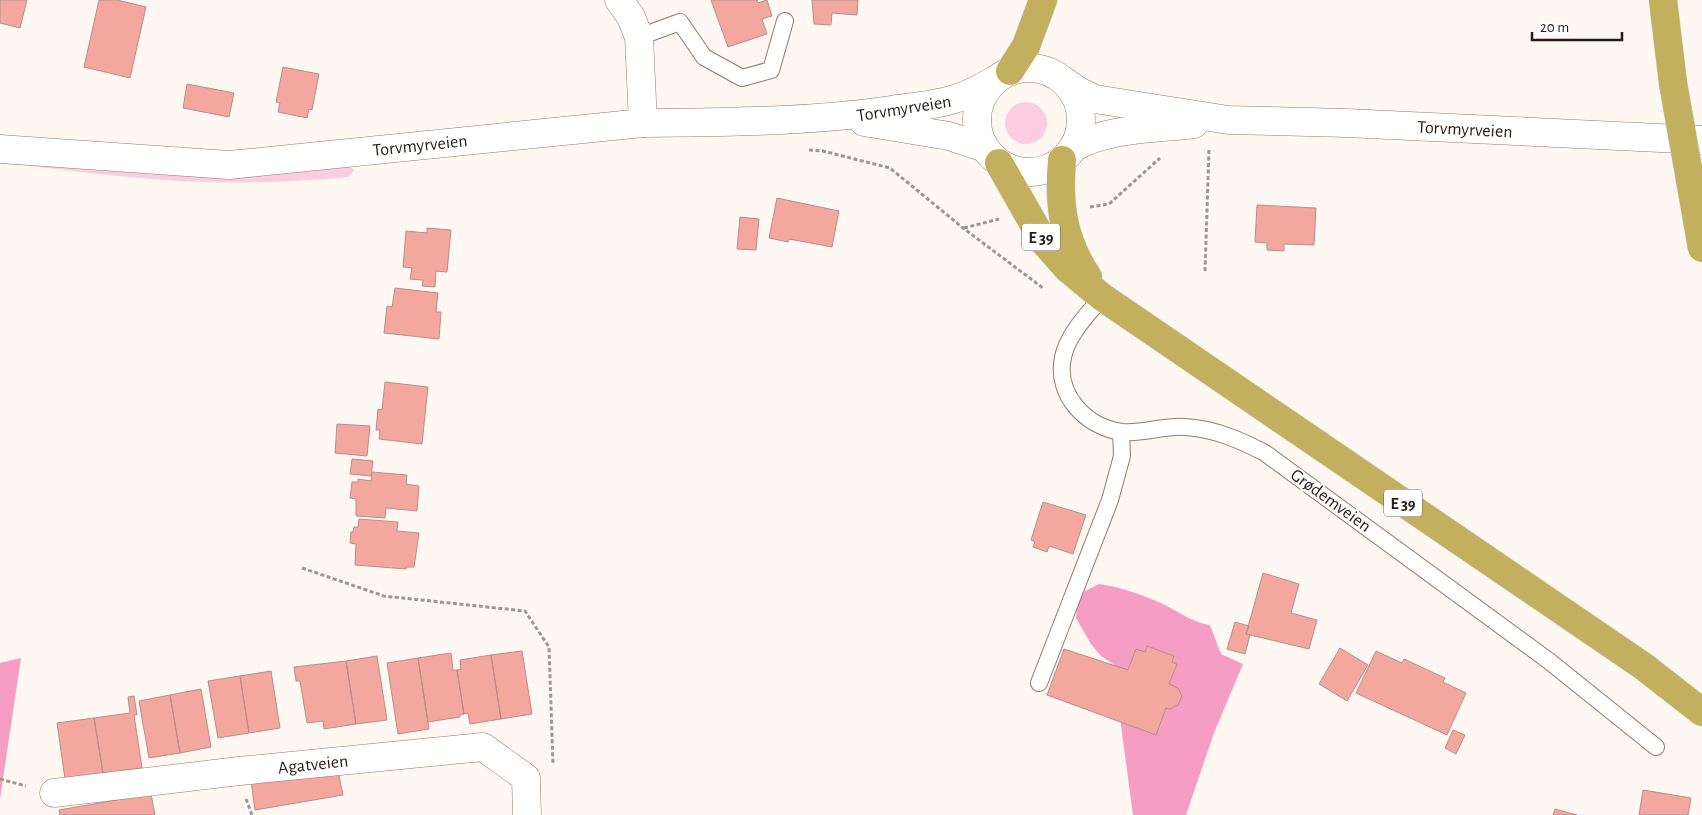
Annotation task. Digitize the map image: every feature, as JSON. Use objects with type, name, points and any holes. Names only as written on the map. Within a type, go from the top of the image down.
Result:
[{"type":"highway","points":[[1001,76],[1026,46],[1043,0]]},
{"type":"highway","points":[[1663,0],[1673,83],[1702,249]]},
{"type":"highway","name":"E 39","points":[[1068,154],[1059,197],[1066,230],[1084,271],[1102,297]]},
{"type":"highway","name":"E 39","points":[[992,156],[1044,242],[1068,269],[1102,297],[1643,666],[1702,712]]},
{"type":"main road","points":[[619,0],[631,17],[639,37],[643,123]]},
{"type":"main road","points":[[1028,67],[1046,70],[1061,78],[1072,90],[1078,104],[1080,126],[1068,154],[1048,168],[1031,172],[1015,170],[992,156],[978,135],[976,120],[981,99],[1001,76],[1028,67]]},
{"type":"main road","name":"Torvmyrveien","points":[[0,149],[229,165],[643,123],[752,122],[840,118],[955,101],[974,93],[1001,76]]},
{"type":"main road","name":"Torvmyrveien","points":[[1061,78],[1080,92],[1095,99],[1228,120],[1346,123],[1702,140]]},
{"type":"main road","name":"Torvmyrveien","points":[[840,118],[949,136],[992,156]]},
{"type":"main road","name":"Torvmyrveien","points":[[1068,154],[1088,139],[1104,135],[1228,120]]},
{"type":"main road","name":"Agatveien","points":[[54,794],[240,771],[483,747],[526,778],[528,815]]},
{"type":"lane","points":[[639,37],[680,22],[704,57],[742,78],[771,70],[785,21]]},
{"type":"lane","name":"Grødemveien","points":[[1102,297],[1071,338],[1063,356],[1061,372],[1065,389],[1073,404],[1084,416],[1099,426],[1121,432],[1185,427],[1224,434],[1265,453],[1550,661],[1656,747]]},
{"type":"lane","points":[[1038,683],[1110,500],[1122,456],[1121,432]]},
{"type":"path","points":[[1201,148],[1210,147],[1205,271]]},
{"type":"path","points":[[805,149],[823,151],[890,168],[964,228],[1046,290]]},
{"type":"path","points":[[1089,207],[1109,204],[1166,153]]},
{"type":"path","points":[[964,228],[1004,218]]},
{"type":"path","points":[[302,568],[384,596],[525,610],[548,647],[553,766]]},
{"type":"shaded area","points":[[1026,102],[1041,108],[1047,123],[1041,138],[1026,144],[1011,138],[1005,123],[1011,108]]},
{"type":"shaded area","points":[[0,152],[350,166],[354,170],[349,177],[279,182],[163,180],[0,163]]},
{"type":"shaded area","points":[[1099,584],[1142,595],[1193,620],[1210,625],[1221,654],[1243,664],[1214,733],[1186,815],[1133,815],[1120,718],[1121,676],[1113,664],[1101,656],[1091,644],[1076,618],[1077,604],[1085,591]]},
{"type":"shaded area","points":[[21,658],[0,799],[0,663]]},
{"type":"building","points":[[0,0],[27,0],[20,28],[0,23]]},
{"type":"building","points":[[99,0],[117,0],[146,7],[130,78],[84,67]]},
{"type":"building","points":[[711,0],[757,0],[758,3],[767,0],[772,16],[762,19],[767,34],[728,47]]},
{"type":"building","points":[[812,0],[858,0],[857,15],[832,13],[831,25],[814,24]]},
{"type":"building","points":[[283,67],[319,74],[312,110],[309,109],[307,118],[278,112],[280,103],[276,102]]},
{"type":"building","points":[[187,84],[234,93],[229,117],[183,108]]},
{"type":"building","points":[[777,198],[839,211],[832,247],[789,239],[788,242],[769,238]]},
{"type":"building","points":[[1257,205],[1316,208],[1314,245],[1284,244],[1284,251],[1267,250],[1267,243],[1255,242]]},
{"type":"building","points":[[740,217],[759,219],[756,250],[737,249]]},
{"type":"building","points":[[427,228],[451,230],[447,272],[436,271],[435,287],[422,286],[423,280],[410,279],[412,268],[403,267],[406,231],[427,233]]},
{"type":"building","points":[[395,288],[438,293],[436,312],[441,312],[439,339],[384,333],[387,306],[392,307]]},
{"type":"building","points":[[385,382],[428,387],[422,444],[379,439],[380,430],[376,430],[378,409],[382,410]]},
{"type":"building","points":[[337,424],[370,426],[367,456],[335,453]]},
{"type":"building","points":[[352,459],[373,461],[371,476],[350,474]]},
{"type":"building","points":[[372,472],[407,475],[406,484],[419,486],[417,511],[386,508],[385,518],[356,516],[356,499],[350,498],[352,482],[358,482],[358,479],[371,481]]},
{"type":"building","points":[[1043,502],[1086,515],[1073,554],[1049,546],[1047,552],[1033,547],[1035,542],[1031,540]]},
{"type":"building","points":[[359,519],[398,522],[397,531],[419,533],[414,567],[406,567],[406,569],[355,565],[356,544],[350,543],[351,532],[353,532],[354,527],[358,527]]},
{"type":"building","points":[[1263,573],[1299,584],[1291,613],[1317,620],[1309,649],[1246,634]]},
{"type":"building","points":[[1235,622],[1249,626],[1246,634],[1250,635],[1245,654],[1227,649]]},
{"type":"building","points":[[1147,646],[1174,656],[1172,662],[1177,664],[1169,684],[1178,688],[1182,696],[1178,705],[1170,709],[1166,708],[1156,735],[1047,695],[1064,649],[1128,670],[1136,649],[1145,652]]},
{"type":"building","points":[[1340,648],[1368,665],[1347,701],[1319,684]]},
{"type":"building","points":[[522,651],[532,714],[501,719],[491,655]]},
{"type":"building","points":[[1376,651],[1402,663],[1404,659],[1445,678],[1443,682],[1466,693],[1447,735],[1356,693]]},
{"type":"building","points":[[451,653],[453,670],[457,670],[464,714],[460,715],[460,717],[428,722],[418,658]]},
{"type":"building","points":[[491,655],[501,719],[470,724],[468,713],[464,714],[457,670],[461,669],[460,660]]},
{"type":"building","points":[[377,656],[387,720],[356,724],[346,661]]},
{"type":"building","points":[[418,658],[429,729],[398,734],[387,663]]},
{"type":"building","points":[[346,661],[356,724],[324,729],[323,721],[307,723],[300,681],[296,681],[294,667]]},
{"type":"building","points":[[271,671],[280,728],[249,733],[240,676]]},
{"type":"building","points":[[240,676],[249,733],[218,738],[208,681]]},
{"type":"building","points":[[201,689],[211,747],[180,753],[170,695]]},
{"type":"building","points":[[170,695],[180,753],[149,758],[139,701]]},
{"type":"building","points":[[134,696],[137,715],[134,715],[142,768],[103,773],[94,718],[130,713],[128,697]]},
{"type":"building","points":[[94,718],[103,773],[65,779],[57,723]]},
{"type":"building","points":[[1453,730],[1465,735],[1456,754],[1445,748]]},
{"type":"building","points":[[337,766],[343,795],[255,810],[251,781]]},
{"type":"building","points":[[1643,790],[1691,798],[1688,815],[1639,815]]},
{"type":"building","points":[[151,794],[155,815],[60,815],[59,810]]},
{"type":"building","points":[[1555,809],[1577,815],[1553,815]]}]
